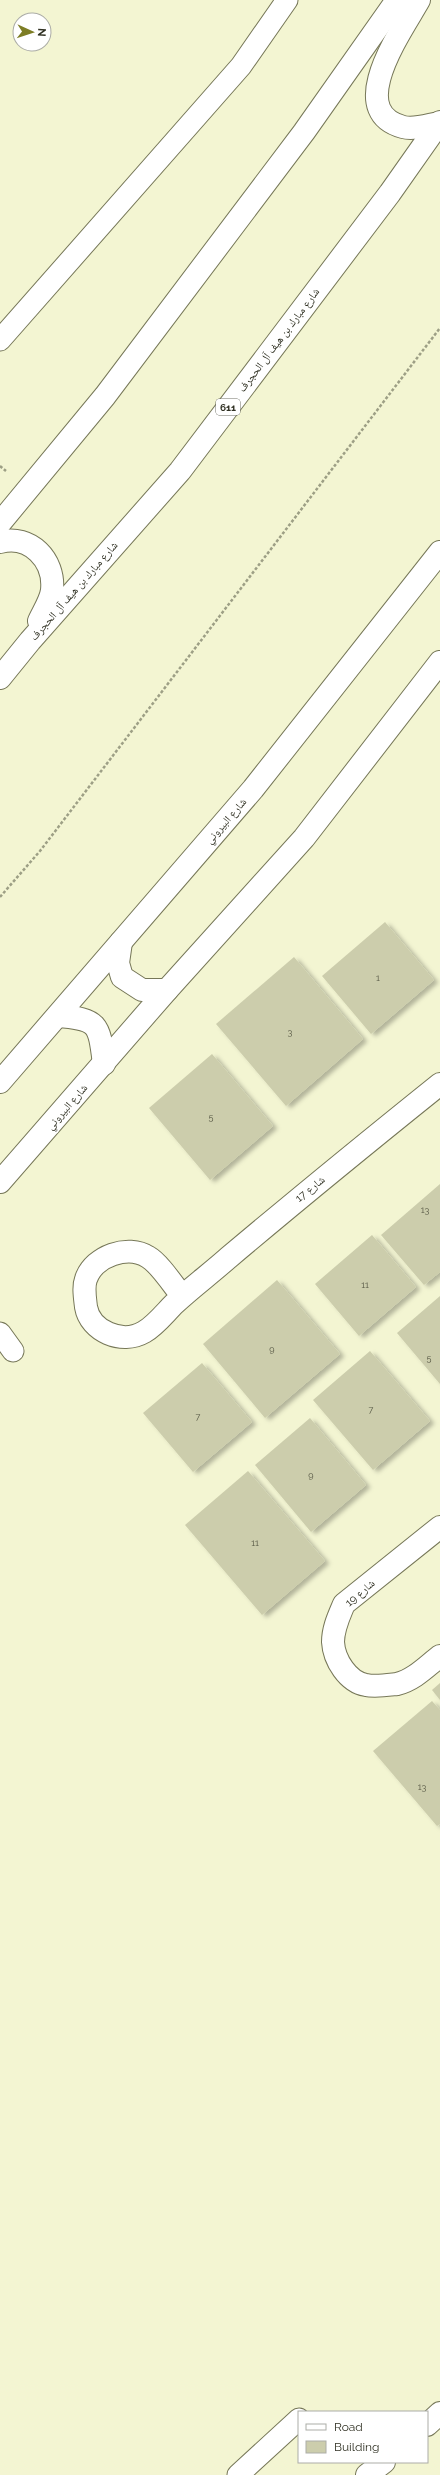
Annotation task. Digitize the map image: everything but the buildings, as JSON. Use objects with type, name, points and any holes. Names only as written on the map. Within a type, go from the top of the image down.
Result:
[{"type":"street","points":[[0,523],[105,396],[304,132],[397,0]]},
{"type":"street","points":[[419,0],[386,58],[376,88],[376,99],[385,118],[404,128],[440,123]]},
{"type":"street","name":"شارع مبارك بن هيف آل الحجرف","points":[[0,678],[30,641],[180,471],[390,193],[440,123]]},
{"type":"street","points":[[0,542],[7,540],[28,544],[42,554],[52,574],[52,592],[30,641]]},
{"type":"street","name":"شارع البيروني","points":[[0,1082],[253,789],[440,552]]},
{"type":"street","name":"شارع البيروني","points":[[0,1182],[104,1064],[166,990],[304,838],[440,662]]},
{"type":"street","points":[[121,942],[118,963],[122,977],[142,990],[166,990]]},
{"type":"street","points":[[58,1016],[82,1018],[91,1022],[101,1037],[104,1064]]},
{"type":"street","name":"شارع 17","points":[[182,1296],[149,1257],[131,1251],[114,1254],[98,1263],[86,1278],[84,1297],[87,1315],[98,1328],[114,1336],[130,1336],[144,1332],[182,1296],[440,1084]]},
{"type":"street","name":"شارع 19","points":[[440,1527],[344,1604],[336,1623],[333,1642],[336,1659],[346,1672],[366,1685],[398,1684],[415,1676],[440,1656]]},
{"type":"street","points":[[428,2424],[440,2413]]},
{"type":"street","points":[[367,2475],[383,2463]]},
{"type":"lane","points":[[0,340],[241,66],[287,0]]},
{"type":"lane","points":[[0,1333],[13,1351],[0,1342]]},
{"type":"lane","points":[[238,2475],[298,2420]]},
{"type":"path","points":[[0,897],[40,851],[440,328]]}]
